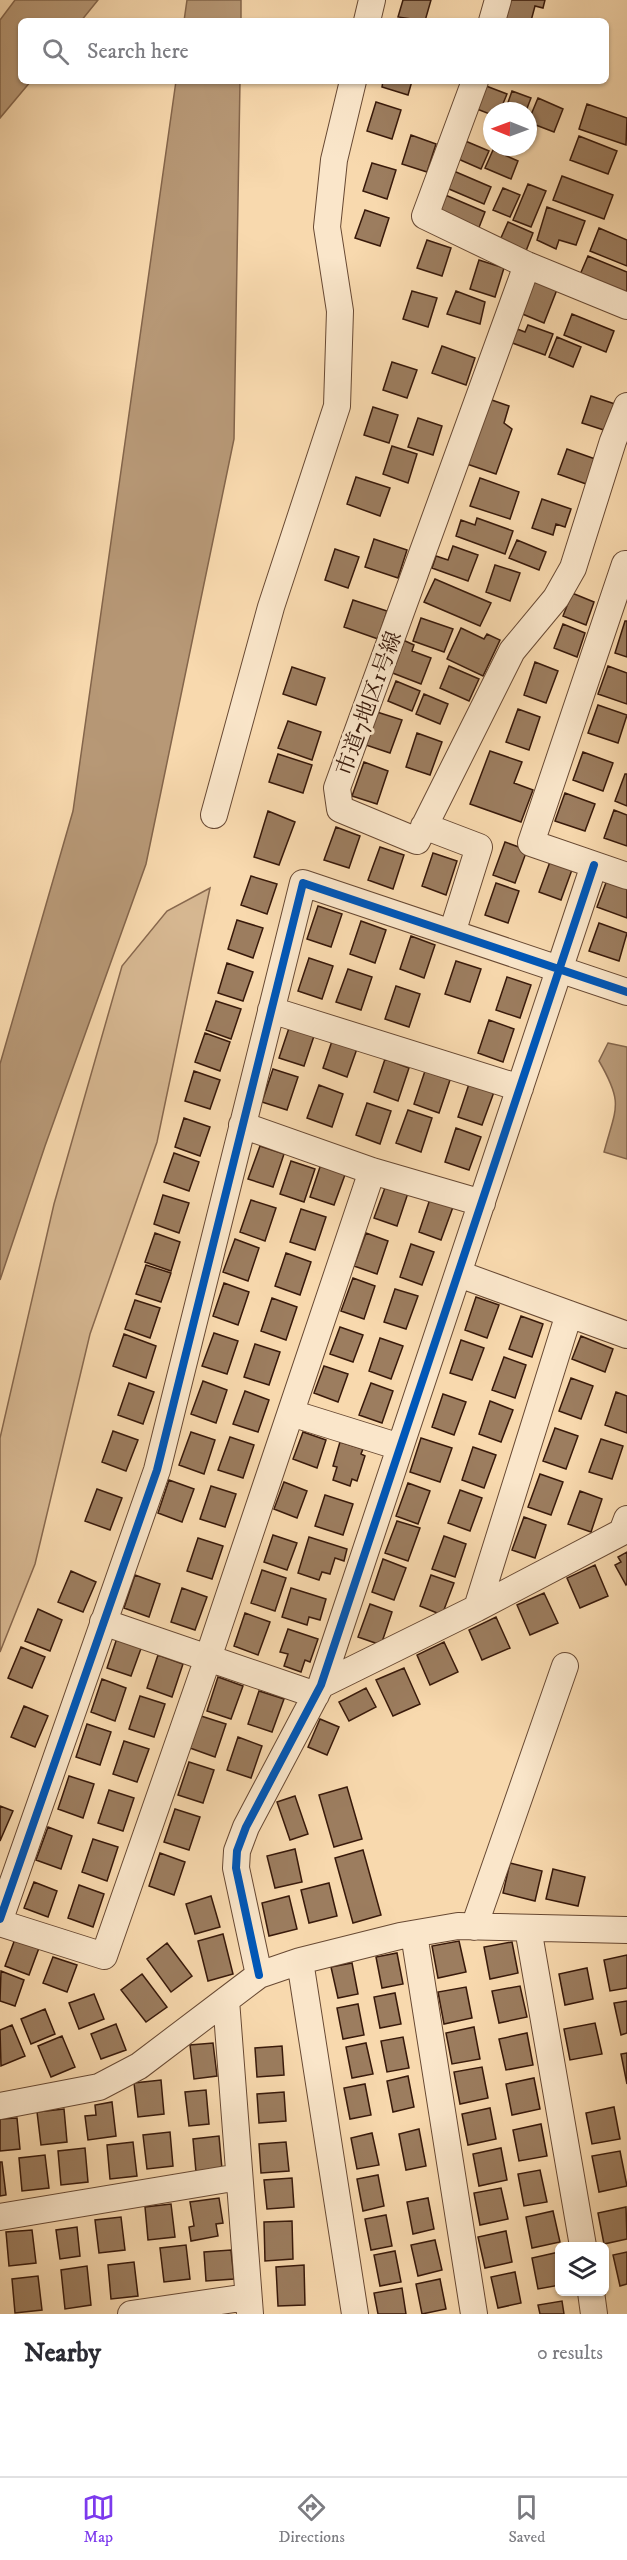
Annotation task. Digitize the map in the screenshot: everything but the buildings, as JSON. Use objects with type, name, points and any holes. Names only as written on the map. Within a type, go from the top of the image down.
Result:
[{"type":"street","points":[[368,18],[372,0]]},
{"type":"street","points":[[493,18],[498,0]]},
{"type":"street","points":[[214,815],[271,607],[337,406],[340,311],[327,227],[334,160],[352,84]]},
{"type":"street","points":[[474,84],[425,216],[526,265],[627,306]]},
{"type":"street","name":"市道7地区1号線","points":[[424,826],[417,841],[340,809],[337,788],[526,265]]},
{"type":"street","points":[[452,933],[479,847],[424,826],[512,651],[556,598],[573,568],[613,441],[627,406]]},
{"type":"street","points":[[627,564],[625,564],[531,843],[627,876]]},
{"type":"street","points":[[259,1975],[236,1868],[237,1851],[246,1827],[319,1690],[594,865]]},
{"type":"street","points":[[372,1171],[208,1658],[104,1956],[0,1921],[157,1470],[303,883],[627,992]]},
{"type":"street","points":[[271,1010],[520,1088]]},
{"type":"street","points":[[242,1125],[372,1171],[482,1203]]},
{"type":"street","points":[[459,1274],[627,1335]]},
{"type":"street","points":[[477,1608],[569,1314]]},
{"type":"street","points":[[291,1413],[400,1447]]},
{"type":"street","points":[[103,1622],[208,1658],[319,1690],[622,1532],[627,1519]]},
{"type":"street","points":[[474,1927],[566,1665]]},
{"type":"street","points":[[0,2106],[99,2087],[139,2066],[259,1975],[300,1962],[414,1934],[458,1926],[627,1930]]},
{"type":"street","points":[[528,1928],[582,2242]]},
{"type":"street","points":[[414,1934],[474,2314]]},
{"type":"street","points":[[300,1962],[355,2314]]},
{"type":"street","points":[[131,2314],[249,2306],[226,2000]]},
{"type":"street","points":[[0,2217],[239,2177]]},
{"type":"street","points":[[592,2296],[594,2314]]},
{"type":"shaded area","points":[[15,0],[98,0],[83,18],[18,18],[18,84],[28,84],[0,118],[0,20]]},
{"type":"shaded area","points":[[187,0],[241,0],[241,18],[184,18]]},
{"type":"shaded area","points":[[176,84],[240,84],[234,439],[146,864],[45,1146],[0,1280],[0,1064],[73,811]]},
{"type":"shaded area","points":[[210,888],[157,1142],[90,1334],[35,1564],[0,1652],[0,1438],[54,1204],[122,966],[167,911]]},
{"type":"shaded area","points":[[608,1043],[627,1047],[627,1159],[604,1152],[615,1106],[612,1087],[599,1061]]},
{"type":"cycle path","points":[[259,1975],[236,1868],[237,1851],[246,1827],[321,1685],[594,865]]},
{"type":"cycle path","points":[[0,1919],[157,1470],[303,883],[627,992]]}]
